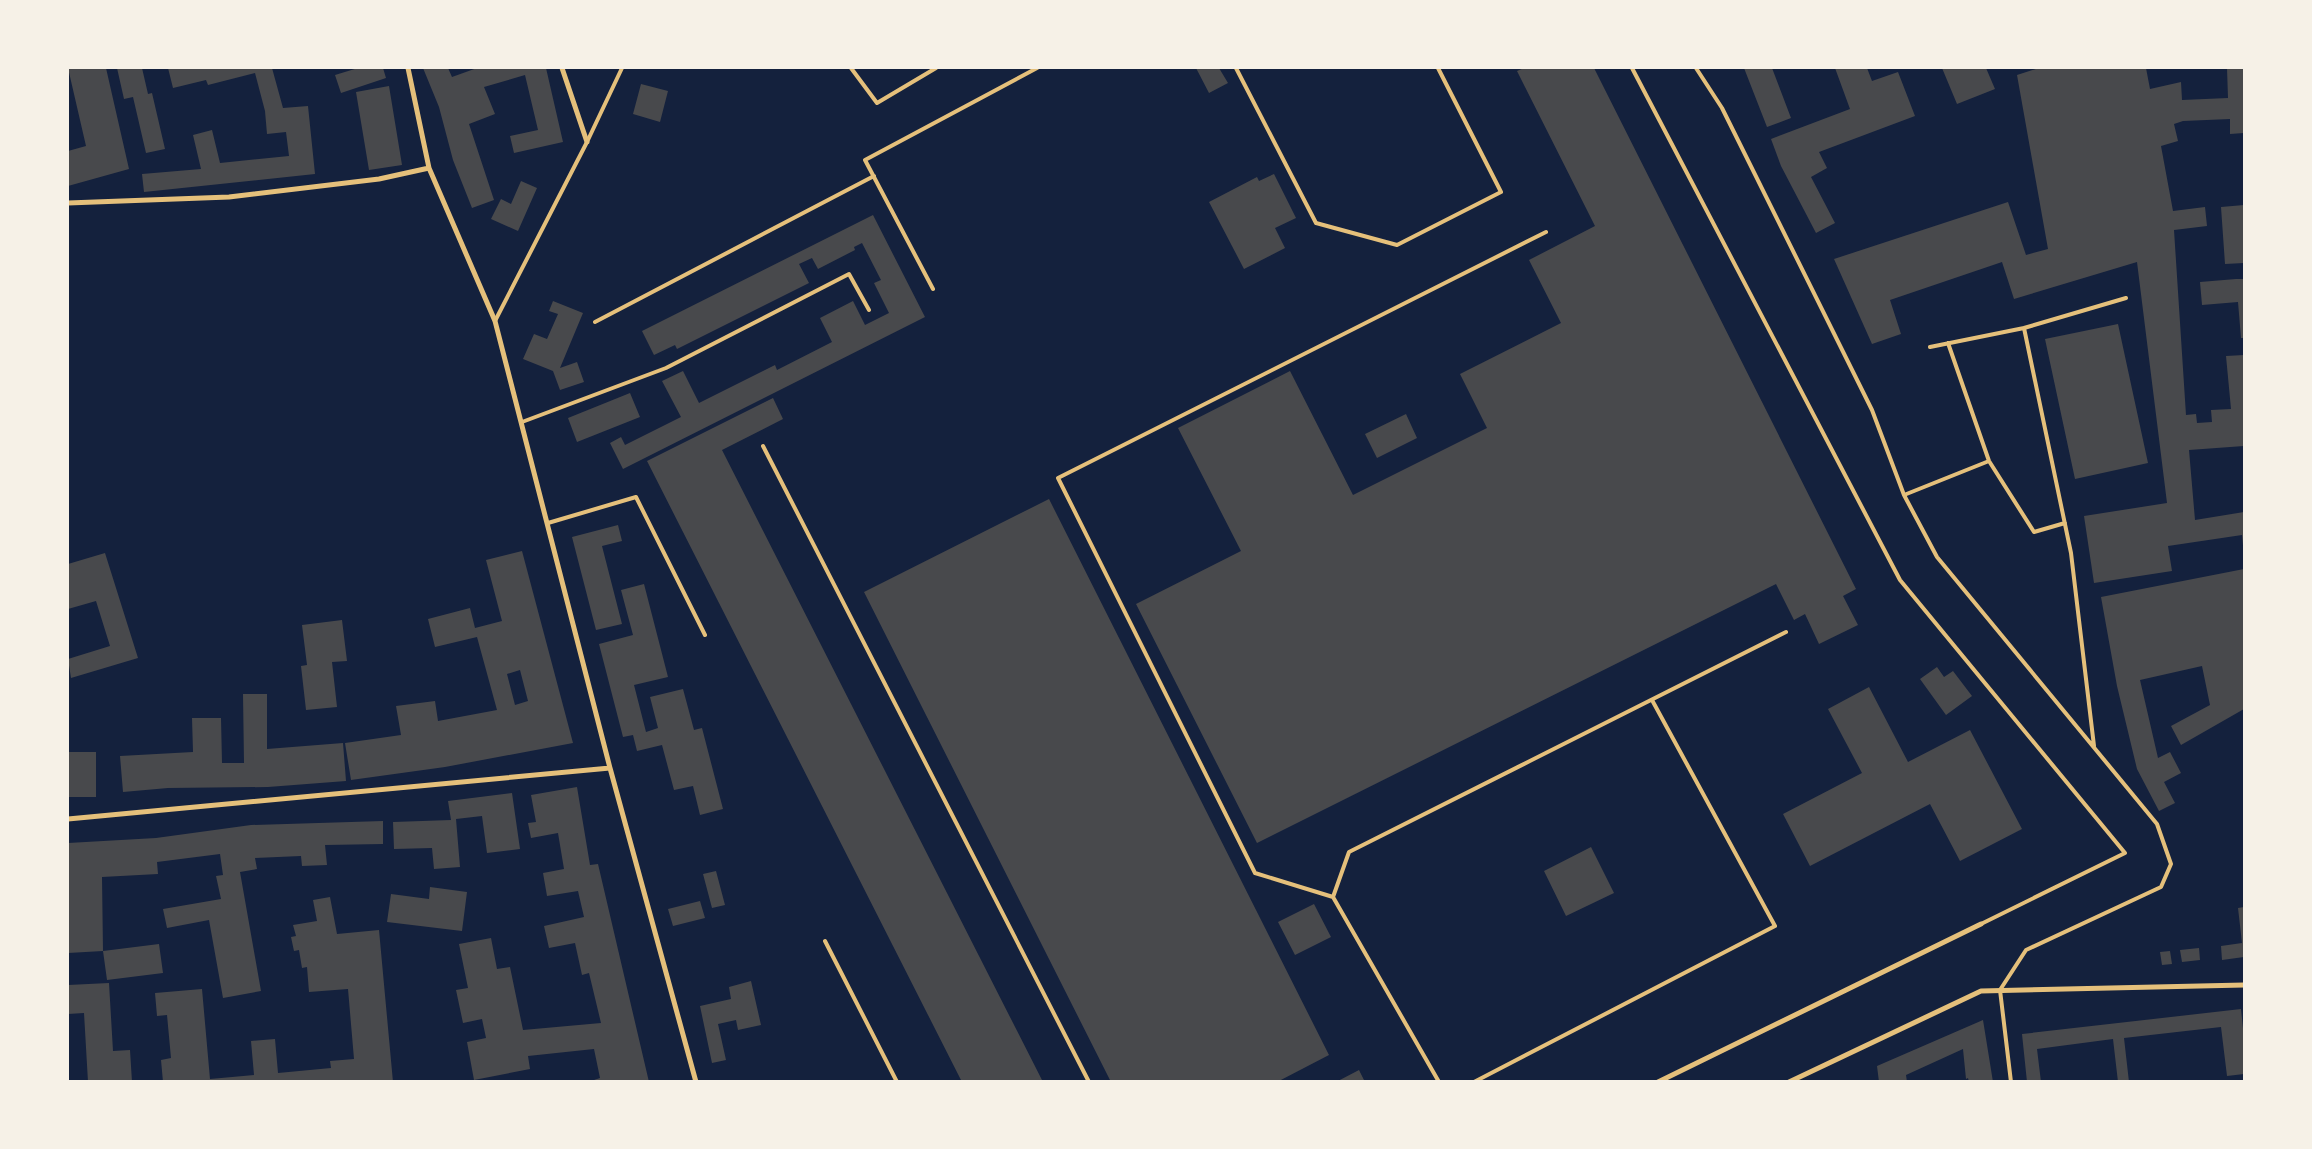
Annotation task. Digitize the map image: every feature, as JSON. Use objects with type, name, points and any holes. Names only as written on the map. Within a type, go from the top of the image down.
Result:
[{"type":"street","points":[[408,68],[429,168],[495,321],[610,768],[696,1082]]},
{"type":"street","points":[[562,68],[587,142]]},
{"type":"street","points":[[68,203],[229,197],[379,179],[429,168]]},
{"type":"street","points":[[68,819],[610,768]]},
{"type":"street","points":[[1658,1082],[1981,924]]},
{"type":"street","points":[[1789,1082],[1980,991],[2244,985]]},
{"type":"lane","points":[[495,321],[587,142],[622,68]]},
{"type":"lane","points":[[851,68],[877,103],[936,68]]},
{"type":"lane","points":[[933,289],[865,160],[1037,68]]},
{"type":"lane","points":[[1236,68],[1316,223],[1398,245],[1500,192],[1438,68]]},
{"type":"lane","points":[[1632,68],[1900,580],[2125,853],[1981,924]]},
{"type":"lane","points":[[1696,68],[1722,108],[1872,410],[1904,495],[1937,557],[2157,824],[2170,864],[2161,886],[2026,950],[2000,990],[2011,1082]]},
{"type":"lane","points":[[595,322],[874,176]]},
{"type":"lane","points":[[1439,1082],[1333,897],[1255,873],[1058,478],[1546,232]]},
{"type":"lane","points":[[522,422],[666,368],[849,274],[869,310]]},
{"type":"lane","points":[[1930,347],[2024,328],[2126,298]]},
{"type":"lane","points":[[2024,328],[2072,554],[2094,747]]},
{"type":"lane","points":[[1948,343],[1989,461],[2034,532],[2065,523]]},
{"type":"lane","points":[[763,446],[1089,1082]]},
{"type":"lane","points":[[1904,495],[1989,461]]},
{"type":"lane","points":[[548,522],[636,497],[705,636]]},
{"type":"lane","points":[[1333,897],[1349,852],[1786,632]]},
{"type":"lane","points":[[1474,1082],[1775,926],[1652,700]]},
{"type":"lane","points":[[825,941],[897,1082]]},
{"type":"building","points":[[68,68],[106,68],[129,169],[68,186],[68,151],[86,146]]},
{"type":"building","points":[[117,68],[142,68],[148,94],[152,93],[165,149],[146,153],[133,97],[124,99]]},
{"type":"building","points":[[168,68],[272,68],[283,108],[308,106],[315,174],[144,192],[142,174],[201,169],[193,135],[212,130],[220,163],[289,156],[286,132],[267,134],[265,111],[255,73],[208,85],[206,80],[173,88]]},
{"type":"building","points":[[358,68],[383,68],[386,78],[341,93],[335,75]]},
{"type":"building","points":[[423,68],[448,68],[452,77],[477,68],[546,68],[563,142],[514,153],[510,136],[538,130],[525,75],[484,87],[495,114],[469,124],[494,200],[472,208],[453,160],[439,107]]},
{"type":"building","points":[[1196,68],[1219,68],[1228,83],[1209,93]]},
{"type":"building","points":[[1524,68],[1594,68],[1856,589],[1843,596],[1858,625],[1819,644],[1805,614],[1794,620],[1776,584],[1257,843],[1136,604],[1241,551],[1178,428],[1290,371],[1353,495],[1487,428],[1460,374],[1561,323],[1529,260],[1595,226],[1517,71]]},
{"type":"building","points":[[1744,68],[1772,68],[1791,118],[1767,127]]},
{"type":"building","points":[[1835,68],[1867,68],[1872,81],[1898,72],[1915,116],[1819,152],[1827,168],[1811,177],[1835,223],[1816,233],[1781,166],[1771,139],[1850,109]]},
{"type":"building","points":[[1942,68],[1986,68],[1995,89],[1957,104]]},
{"type":"building","points":[[2039,68],[2146,68],[2150,89],[2181,82],[2182,100],[2228,98],[2227,68],[2244,68],[2244,133],[2230,134],[2230,119],[2183,121],[2174,124],[2178,141],[2161,146],[2173,211],[2205,207],[2207,226],[2174,230],[2186,415],[2196,414],[2197,423],[2212,422],[2211,410],[2231,409],[2226,356],[2244,355],[2244,446],[2189,450],[2195,520],[2244,512],[2244,556],[2242,535],[2168,546],[2172,571],[2094,583],[2084,516],[2167,503],[2137,262],[2014,299],[2002,262],[1890,300],[1901,334],[1872,344],[1834,259],[2008,202],[2026,255],[2048,249],[2017,75]]},
{"type":"building","points":[[641,84],[668,91],[660,122],[633,114]]},
{"type":"building","points":[[389,86],[402,165],[369,170],[356,92]]},
{"type":"building","points":[[1274,174],[1296,218],[1275,228],[1285,248],[1244,269],[1209,202],[1257,177],[1259,181]]},
{"type":"building","points":[[521,181],[537,188],[518,231],[491,219],[501,199],[511,204]]},
{"type":"building","points":[[2244,205],[2244,263],[2225,264],[2221,207]]},
{"type":"building","points":[[873,215],[925,317],[623,469],[610,443],[621,437],[625,445],[681,417],[662,381],[683,371],[699,403],[775,365],[777,370],[832,342],[820,318],[853,301],[865,325],[889,313],[874,283],[881,280],[862,243],[854,247],[855,250],[818,269],[812,258],[799,264],[809,283],[677,349],[675,345],[654,355],[642,331]]},
{"type":"building","points":[[2244,279],[2244,338],[2241,338],[2238,302],[2202,305],[2200,282]]},
{"type":"building","points":[[553,301],[583,313],[560,368],[577,362],[584,382],[560,390],[553,371],[523,359],[534,334],[547,339],[558,314],[549,311]]},
{"type":"building","points":[[2118,324],[2148,463],[2075,479],[2045,339]]},
{"type":"building","points":[[630,393],[640,417],[577,442],[568,418]]},
{"type":"building","points":[[773,398],[783,419],[722,450],[1043,1082],[962,1082],[647,461]]},
{"type":"building","points":[[1406,414],[1417,438],[1377,458],[1365,434]]},
{"type":"building","points":[[1049,499],[1329,1055],[1277,1082],[1111,1082],[864,592]]},
{"type":"building","points":[[618,525],[622,541],[602,546],[622,624],[596,630],[572,537]]},
{"type":"building","points":[[522,551],[573,743],[445,767],[351,780],[345,743],[401,735],[396,706],[435,701],[438,721],[497,710],[477,637],[435,647],[428,619],[470,608],[475,628],[502,621],[486,560]],"holes":[[[520,670],[528,701],[515,705],[507,674]]]},
{"type":"building","points":[[105,553],[138,658],[71,678],[68,659],[110,646],[96,601],[68,609],[68,564]]},
{"type":"building","points":[[2244,569],[2244,709],[2181,745],[2171,726],[2210,705],[2202,666],[2140,680],[2158,758],[2170,752],[2181,773],[2164,782],[2175,803],[2159,811],[2137,769],[2117,686],[2101,597]]},
{"type":"building","points":[[644,584],[668,677],[634,685],[646,732],[658,728],[650,697],[683,689],[694,730],[702,728],[723,809],[700,815],[693,786],[674,790],[662,745],[637,751],[633,735],[623,737],[599,644],[633,635],[621,590]]},
{"type":"building","points":[[342,620],[347,661],[332,662],[337,707],[306,710],[301,666],[307,665],[302,625]]},
{"type":"building","points":[[1937,667],[1944,677],[1953,671],[1972,696],[1946,715],[1920,679]]},
{"type":"building","points":[[1869,687],[1908,762],[1970,730],[2022,829],[1960,861],[1930,804],[1810,866],[1783,814],[1862,773],[1828,709]]},
{"type":"building","points":[[243,694],[267,694],[267,749],[343,743],[346,781],[268,787],[168,788],[123,792],[120,756],[193,752],[192,718],[221,718],[222,763],[244,763]]},
{"type":"building","points":[[68,752],[96,752],[96,797],[68,797]]},
{"type":"building","points":[[577,787],[590,865],[598,864],[649,1082],[588,1082],[600,1078],[594,1049],[528,1056],[530,1069],[474,1080],[467,1042],[486,1038],[482,1019],[463,1023],[456,990],[468,988],[459,944],[491,938],[497,969],[510,967],[523,1030],[601,1023],[589,973],[582,975],[575,943],[549,948],[544,926],[584,917],[578,891],[547,896],[543,873],[564,869],[558,833],[531,838],[528,823],[536,822],[531,795]]},
{"type":"building","points":[[512,793],[520,849],[487,853],[482,816],[456,819],[460,867],[434,869],[432,848],[394,849],[393,822],[451,820],[448,801]]},
{"type":"building","points":[[383,821],[383,844],[325,845],[327,865],[302,866],[301,856],[255,858],[257,869],[240,872],[261,991],[223,998],[209,920],[167,928],[163,909],[221,899],[216,876],[223,875],[220,854],[157,862],[158,874],[102,877],[103,951],[68,953],[68,843],[156,838],[251,825]]},
{"type":"building","points":[[1591,847],[1614,893],[1566,916],[1544,871]]},
{"type":"building","points":[[716,871],[725,905],[712,908],[703,874]]},
{"type":"building","points":[[430,887],[467,892],[462,931],[387,922],[391,894],[429,899]]},
{"type":"building","points":[[330,897],[337,934],[379,930],[393,1082],[163,1082],[161,1060],[171,1058],[167,1015],[157,1016],[155,993],[202,989],[210,1079],[254,1075],[251,1041],[275,1039],[278,1073],[331,1068],[330,1061],[354,1059],[348,989],[309,992],[307,967],[302,968],[299,950],[294,951],[291,937],[296,936],[293,925],[317,921],[313,900]]},
{"type":"building","points":[[700,901],[705,918],[673,926],[668,909]]},
{"type":"building","points":[[1314,904],[1331,937],[1295,955],[1278,922]]},
{"type":"building","points":[[2244,907],[2244,957],[2222,960],[2221,946],[2242,943],[2238,908]]},
{"type":"building","points":[[159,944],[163,973],[107,980],[103,951]]},
{"type":"building","points":[[2199,948],[2200,960],[2182,962],[2180,950]]},
{"type":"building","points":[[2170,951],[2172,964],[2162,965],[2160,952]]},
{"type":"building","points":[[751,981],[761,1025],[738,1030],[736,1020],[718,1024],[726,1060],[712,1063],[700,1006],[731,999],[729,987]]},
{"type":"building","points":[[109,983],[113,1051],[130,1050],[132,1082],[88,1082],[84,1013],[68,1014],[68,985]]},
{"type":"building","points":[[2241,1009],[2244,1038],[2244,1074],[2227,1076],[2221,1027],[2124,1038],[2129,1082],[2118,1082],[2113,1039],[2037,1049],[2041,1082],[2027,1082],[2022,1034]]},
{"type":"building","points":[[1983,1020],[1993,1082],[1969,1082],[1968,1078],[1966,1079],[1963,1049],[1906,1075],[1907,1082],[1879,1082],[1877,1066]]},
{"type":"building","points":[[1359,1070],[1365,1082],[1336,1082]]}]
